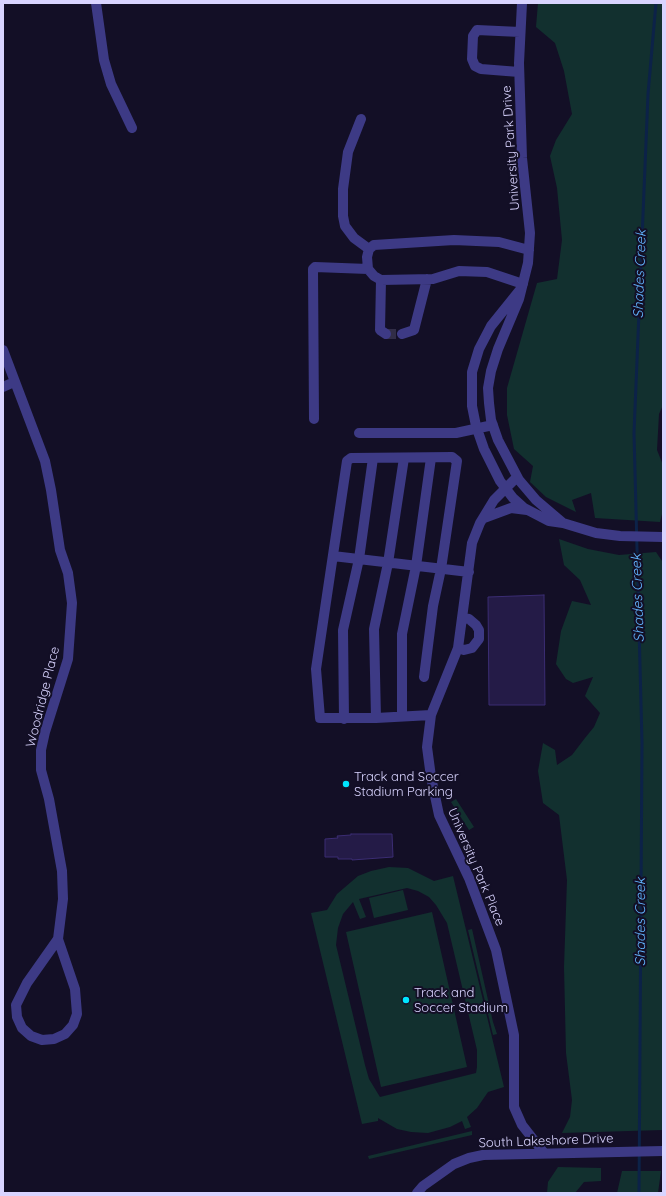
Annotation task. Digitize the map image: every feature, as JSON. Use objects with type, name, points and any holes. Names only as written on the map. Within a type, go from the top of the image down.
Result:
[{"type":"street","points":[[96,3],[104,60],[111,84],[132,128]]},
{"type":"street","name":"University Park Drive","points":[[522,3],[519,72],[522,158],[530,233],[528,263],[519,299],[501,342],[491,371],[488,388],[493,425],[507,460],[516,477],[527,491],[563,522]]},
{"type":"street","points":[[519,72],[481,69],[475,66],[472,59],[473,36],[477,30],[520,32]]},
{"type":"street","points":[[361,119],[348,152],[343,188],[342,216],[345,226],[354,238],[369,249]]},
{"type":"street","points":[[521,287],[487,272],[459,271],[427,279],[381,280],[374,276],[368,269],[366,257],[369,249],[374,245],[454,240],[499,242],[529,250]]},
{"type":"street","points":[[314,419],[313,269],[315,267],[368,269]]},
{"type":"street","points":[[402,334],[414,330],[427,279]]},
{"type":"street","points":[[381,280],[380,330],[386,334]]},
{"type":"street","name":"University Park Drive","points":[[521,287],[495,320],[485,337],[472,372],[472,406],[477,429],[492,466],[513,498],[527,510],[549,521],[563,522],[596,533],[620,536],[663,537]]},
{"type":"street","points":[[485,337],[501,342]]},
{"type":"street","name":"Woodridge Place","points":[[3,350],[45,461],[60,550],[68,573],[72,603],[68,659],[55,698],[41,750],[41,770],[49,800],[62,871],[63,899],[58,939],[75,989],[77,1014],[73,1025],[65,1034],[54,1039],[42,1040],[31,1036],[22,1028],[17,1017],[16,1005],[27,983],[58,939]]},
{"type":"street","points":[[3,387],[14,382]]},
{"type":"street","points":[[359,433],[456,433],[493,425]]},
{"type":"street","points":[[424,677],[433,606],[441,569],[457,461],[452,457],[351,458],[347,461],[316,669],[320,718],[344,719],[430,715]]},
{"type":"street","points":[[344,719],[343,630],[359,559],[373,458]]},
{"type":"street","points":[[376,718],[374,629],[388,563],[404,458]]},
{"type":"street","points":[[402,716],[402,634],[416,566],[431,458]]},
{"type":"street","name":"University Park Place","points":[[516,477],[505,487],[484,518],[472,543],[458,648],[430,715],[428,747],[431,777],[439,815],[469,878],[496,950],[514,1035],[514,1107],[522,1125],[549,1153]]},
{"type":"street","points":[[484,518],[507,509],[527,510]]},
{"type":"street","points":[[333,556],[469,572]]},
{"type":"street","points":[[458,648],[464,650],[472,648],[479,639],[479,630],[476,625],[469,619],[463,618]]},
{"type":"street","name":"South Lakeshore Drive","points":[[418,1193],[423,1186],[440,1173],[469,1158],[483,1155],[662,1151]]},
{"type":"green space","points":[[538,3],[663,3],[663,405],[659,414],[657,450],[663,465],[663,510],[660,522],[595,518],[591,493],[572,500],[576,512],[546,497],[530,482],[533,466],[514,449],[507,415],[507,388],[537,283],[557,279],[562,240],[557,188],[550,156],[556,140],[572,114],[564,71],[555,43],[536,27]]},
{"type":"green space","points":[[559,539],[588,549],[619,555],[656,552],[662,561],[663,1130],[562,1133],[570,1117],[572,1100],[566,1053],[564,967],[567,880],[559,815],[543,803],[538,771],[543,743],[555,750],[557,765],[572,755],[594,727],[600,713],[585,696],[593,677],[573,683],[566,679],[556,664],[561,631],[572,601],[591,605],[580,580],[564,565]]},
{"type":"green space","points":[[456,799],[474,827],[469,830],[451,802]]},
{"type":"green space","points":[[389,867],[408,868],[434,881],[453,876],[504,1087],[488,1092],[477,1108],[467,1117],[471,1127],[465,1129],[462,1121],[450,1127],[428,1133],[397,1129],[378,1118],[378,1121],[362,1124],[311,913],[327,910],[337,894],[358,876]],"holes":[[[407,888],[418,891],[429,897],[436,905],[447,923],[477,1050],[476,1073],[380,1097],[369,1079],[365,1065],[336,945],[338,928],[343,914],[353,902],[360,919],[366,917],[359,899]]]},
{"type":"green space","points":[[403,890],[408,910],[374,918],[369,898]]},
{"type":"green space","name":"Track and Soccer Stadium","points":[[432,912],[467,1067],[381,1087],[346,932]]},
{"type":"green space","points":[[472,929],[497,1034],[493,1035],[468,930]]},
{"type":"green space","points":[[472,1131],[472,1135],[369,1159],[368,1156]]},
{"type":"green space","points":[[558,1167],[601,1168],[601,1181],[584,1182],[575,1193],[547,1193],[548,1182]]},
{"type":"green space","points":[[622,1171],[661,1171],[658,1193],[617,1193]]},
{"type":"building","points":[[544,595],[545,705],[489,705],[488,597]]},
{"type":"building","points":[[351,834],[392,834],[393,857],[352,860],[338,859],[338,857],[325,857],[325,839],[338,838],[337,836]]},
{"type":"waterway","name":"Shades Creek","points":[[639,1193],[642,743],[634,433],[648,94],[656,3]]},
{"type":"tunnel","points":[[386,334],[402,334]]},
{"type":"place","name":"Track and Soccer Stadium Parking","points":[[346,784]]},
{"type":"place","name":"Track and Soccer Stadium","points":[[406,1000]]}]
